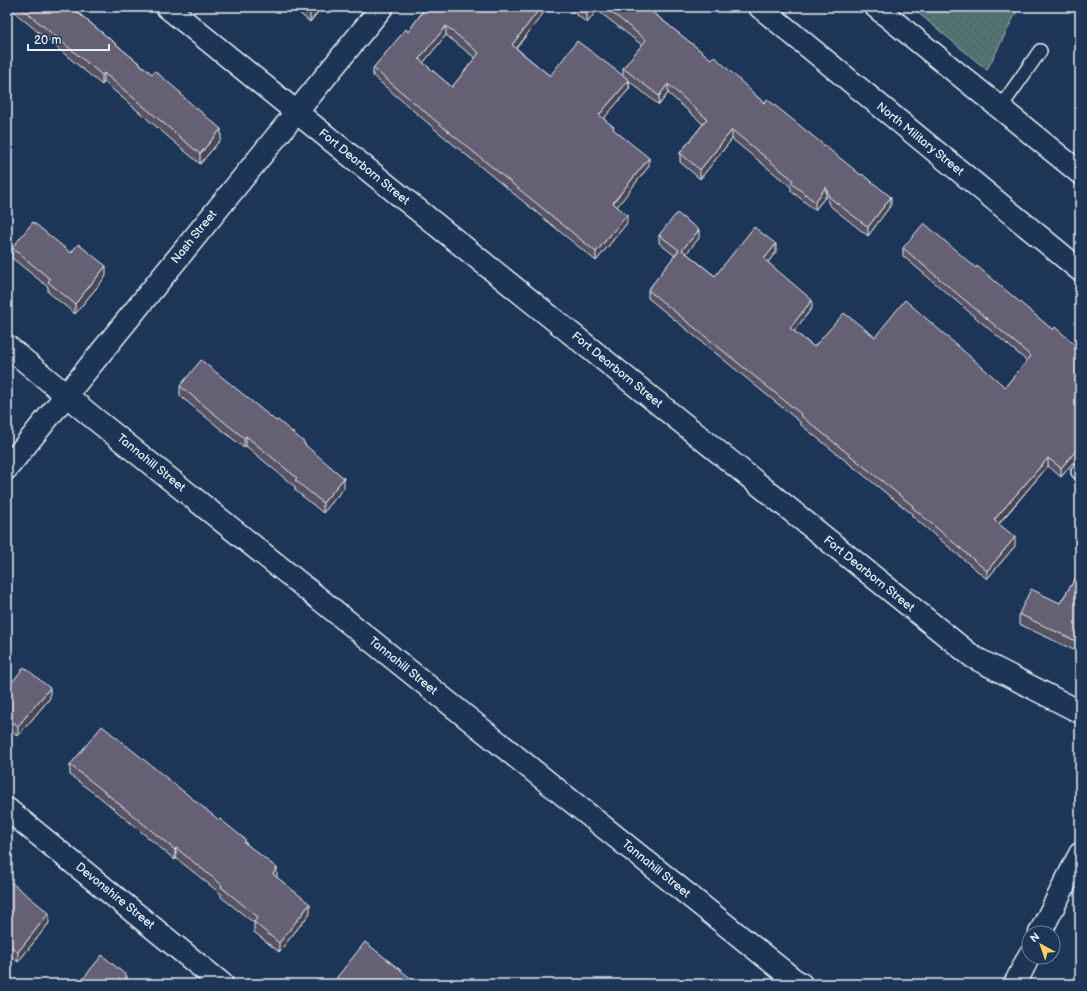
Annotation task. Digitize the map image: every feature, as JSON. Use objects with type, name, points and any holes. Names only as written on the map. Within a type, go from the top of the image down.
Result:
[{"type":"street","name":"Fort Dearborn Street","points":[[167,7],[973,658],[1080,712]]},
{"type":"street","name":"Nash Street","points":[[7,468],[382,7]]},
{"type":"street","name":"North Military Street","points":[[760,7],[1080,270]]},
{"type":"street","points":[[876,7],[1080,173]]},
{"type":"street","name":"Tannahill Street","points":[[7,346],[66,395],[801,984]]},
{"type":"street","name":"Devonshire Street","points":[[7,808],[222,984]]},
{"type":"street","points":[[1044,925],[1080,854]]},
{"type":"street","points":[[1015,984],[1024,965]]},
{"type":"lane","points":[[1000,108],[1040,51]]},
{"type":"lane","points":[[1080,470],[1078,472],[1080,473]]},
{"type":"green space","points":[[911,7],[1019,7],[987,70]]},
{"type":"building","points":[[20,7],[71,7],[152,74],[155,71],[221,129],[200,154],[104,73],[102,75]]},
{"type":"building","points":[[302,7],[315,7],[310,13]]},
{"type":"building","points":[[426,7],[541,7],[512,45],[550,76],[577,41],[629,80],[599,115],[614,127],[613,129],[649,158],[613,203],[627,215],[596,252],[373,68],[406,29],[408,32]],"holes":[[[446,26],[479,53],[452,87],[419,59]]]},
{"type":"building","points":[[578,7],[593,7],[587,14]]},
{"type":"building","points":[[605,7],[646,7],[711,59],[714,56],[764,103],[767,99],[861,175],[862,174],[891,197],[868,227],[829,197],[826,187],[815,202],[791,183],[793,180],[732,130],[700,170],[680,153],[707,119],[668,84],[659,96],[623,68],[646,40]]},
{"type":"building","points":[[677,213],[699,230],[682,250],[715,276],[754,227],[776,244],[764,259],[812,300],[790,328],[814,347],[844,313],[875,337],[905,300],[1005,387],[1031,356],[903,248],[924,223],[976,268],[977,266],[1053,330],[1055,327],[1080,349],[1080,446],[1061,468],[1048,458],[994,520],[1015,537],[987,571],[912,507],[913,506],[648,290],[679,250],[659,235]]},
{"type":"building","points":[[33,222],[71,253],[78,244],[106,266],[75,304],[48,282],[50,279],[12,248]]},
{"type":"building","points":[[201,360],[276,421],[278,420],[344,478],[323,503],[295,480],[297,478],[246,436],[244,438],[180,386]]},
{"type":"building","points":[[1080,571],[1080,643],[1019,614],[1031,589],[1060,603]]},
{"type":"building","points":[[24,667],[50,688],[18,726],[7,717],[7,689]]},
{"type":"building","points":[[102,726],[246,840],[244,842],[277,868],[273,874],[310,904],[279,943],[254,922],[258,917],[221,887],[222,885],[176,848],[175,850],[70,765]]},
{"type":"building","points":[[7,879],[49,913],[18,952],[7,943]]},
{"type":"building","points":[[365,942],[418,984],[338,984],[334,981]]},
{"type":"building","points":[[102,955],[127,976],[120,984],[79,984]]}]
